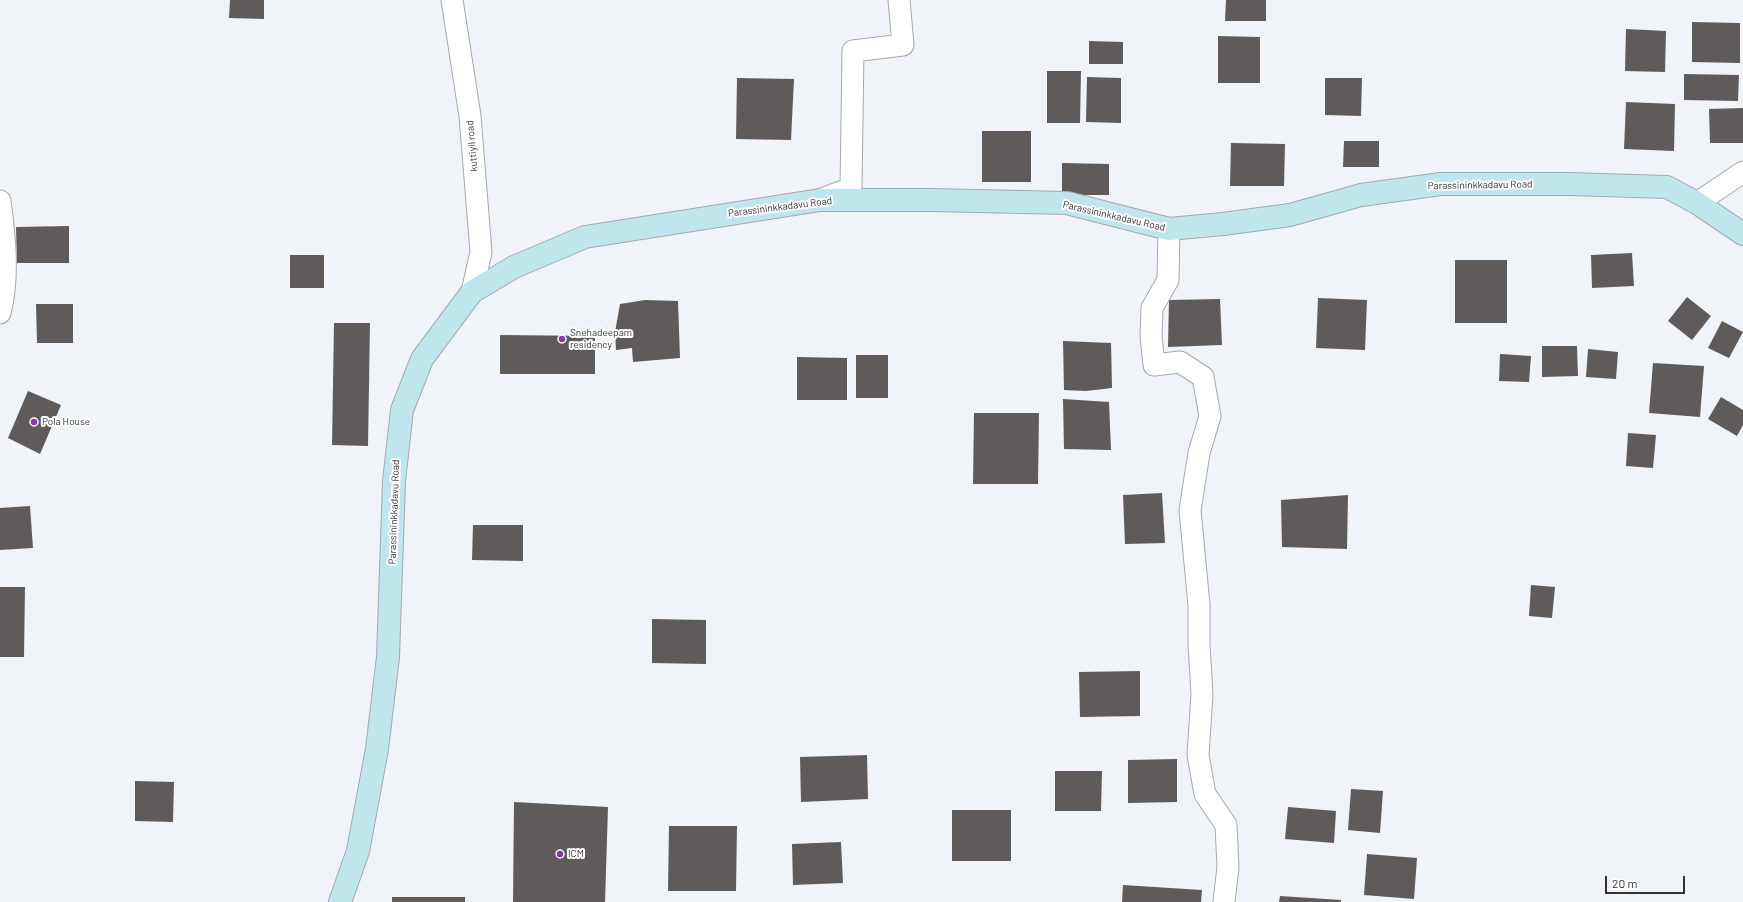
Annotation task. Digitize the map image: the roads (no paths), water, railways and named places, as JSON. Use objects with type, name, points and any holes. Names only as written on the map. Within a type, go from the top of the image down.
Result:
[{"type":"main road","name":"Parassininkkadavu Road","points":[[340,902],[358,852],[378,742],[388,657],[394,481],[402,410],[422,359],[472,292],[514,267],[586,237],[820,200],[930,200],[1067,203],[1169,229],[1223,224],[1290,215],[1361,195],[1441,184],[1569,184],[1667,187],[1697,203],[1743,234]]},
{"type":"street","name":"kuttiyil road","points":[[452,0],[470,116],[481,252],[472,292]]},
{"type":"street","points":[[820,200],[851,188],[853,51],[903,45],[899,0]]},
{"type":"street","points":[[1697,203],[1743,172]]},
{"type":"street","points":[[0,201],[3,226],[5,295],[0,313]]},
{"type":"street","points":[[1169,229],[1168,280],[1152,308],[1150,336],[1154,365],[1180,362],[1203,377],[1210,416],[1199,453],[1190,510],[1200,605],[1199,644],[1202,694],[1198,755],[1205,794],[1226,825],[1228,867],[1224,902]]},
{"type":"place","name":"Snehadeepam residency","points":[[562,339]]},
{"type":"place","name":"Pola House","points":[[34,422]]},
{"type":"place","name":"ICM","points":[[560,854]]}]
